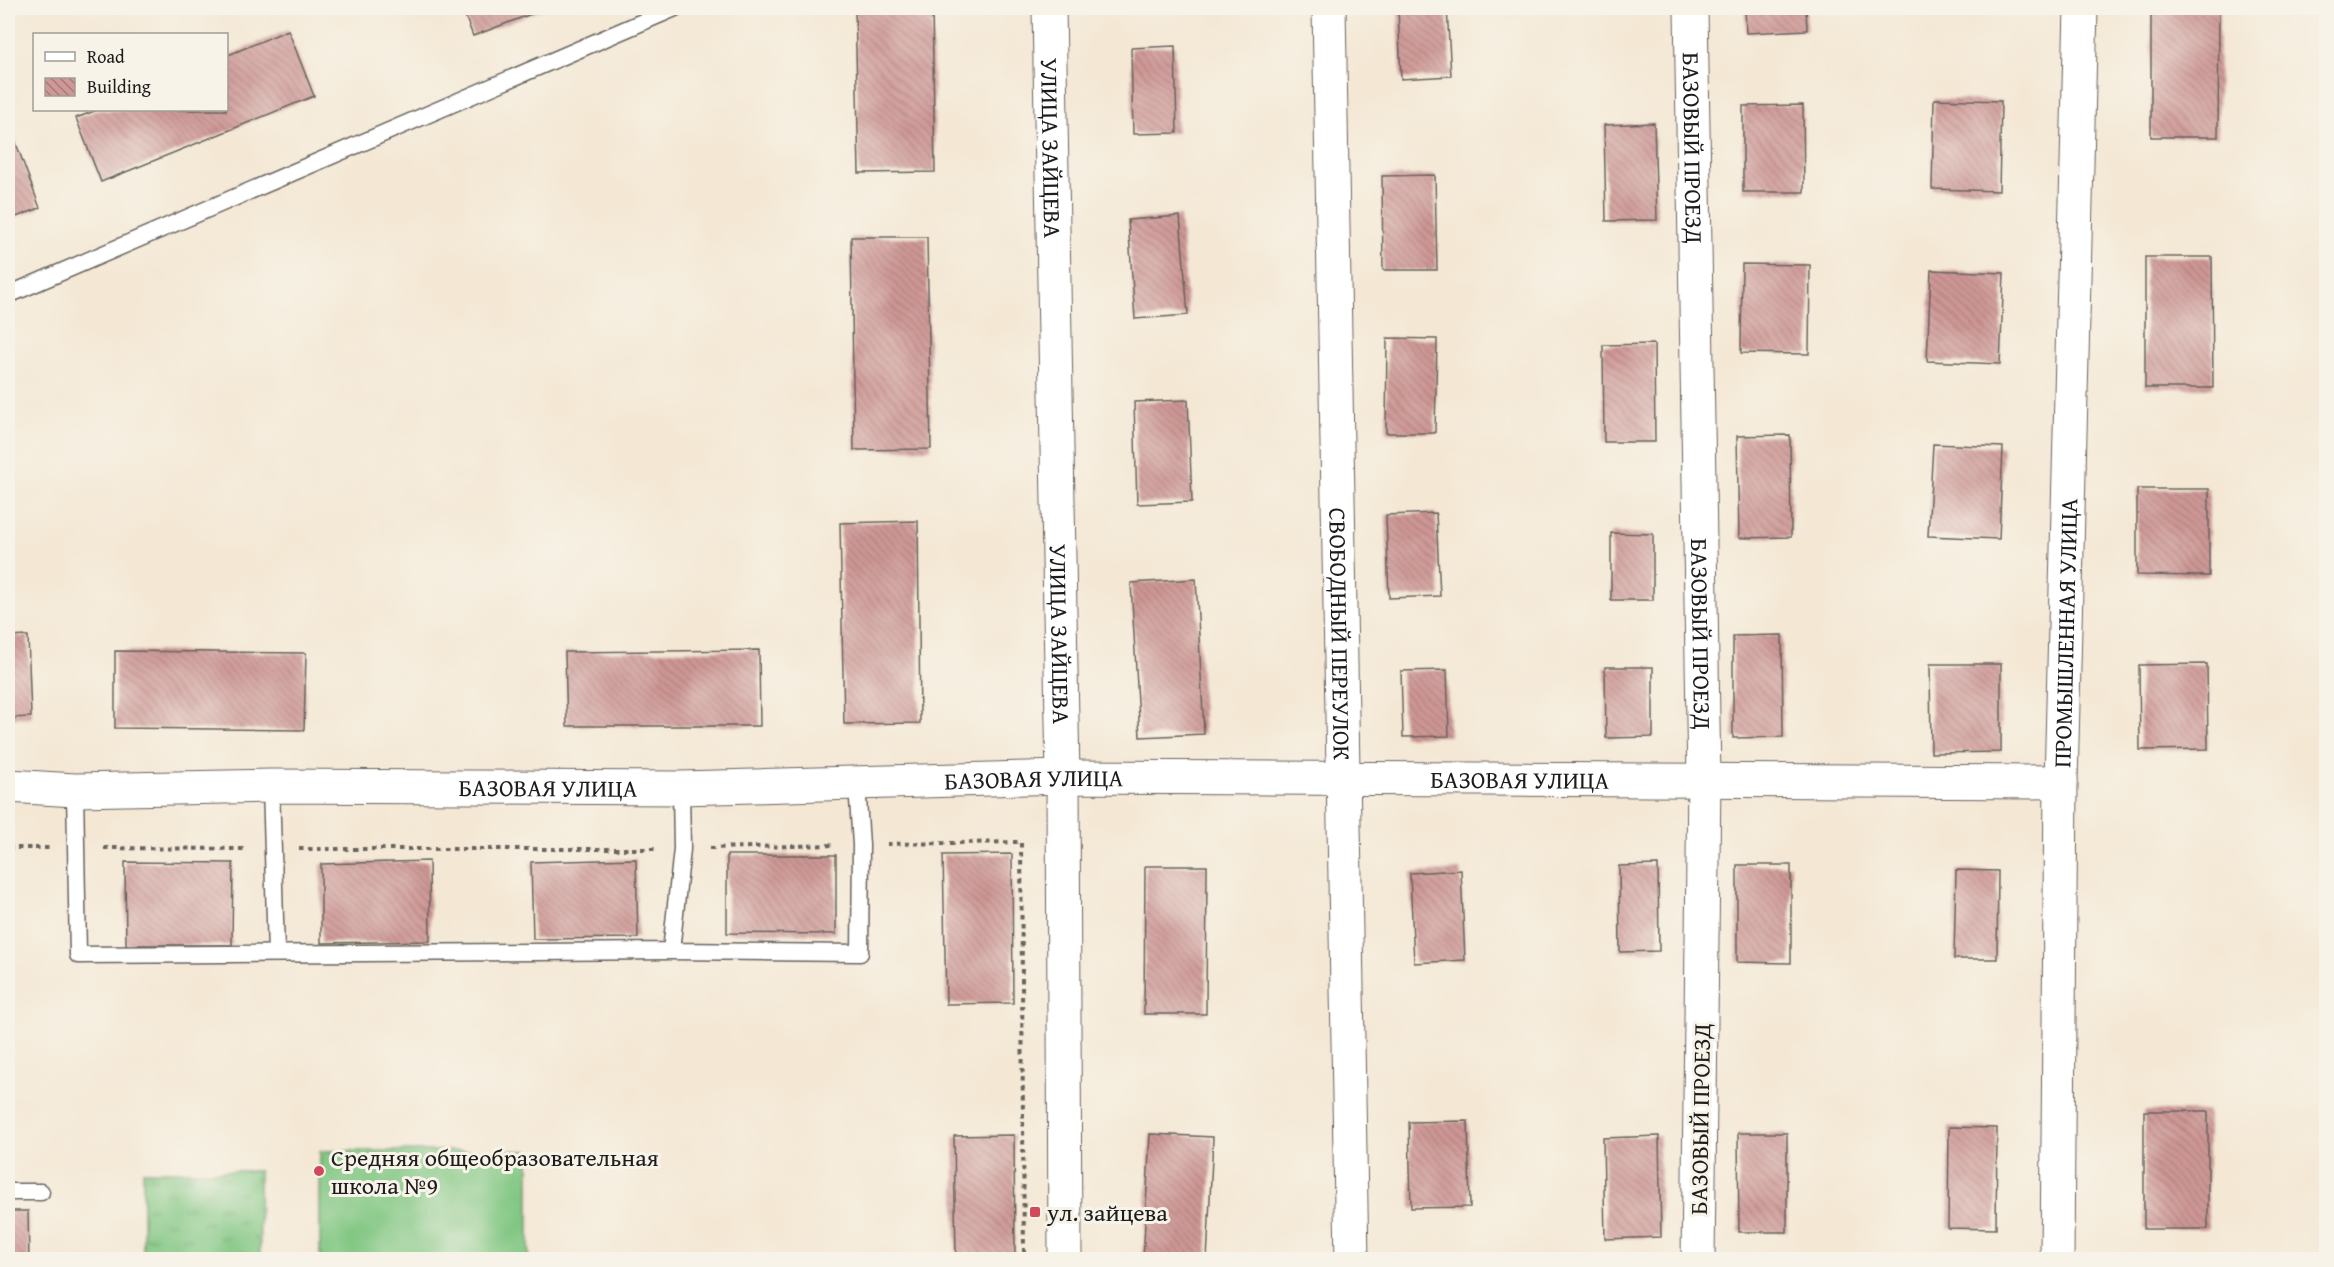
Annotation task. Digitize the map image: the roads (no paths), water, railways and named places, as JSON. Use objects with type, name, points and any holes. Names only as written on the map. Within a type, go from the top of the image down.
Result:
[{"type":"street","name":"УЛИЦА ЗАЙЦЕВА","points":[[1049,8],[1063,777],[1065,1260]]},
{"type":"street","name":"СВОБОДНЫЙ ПЕРЕУЛОК","points":[[1329,8],[1352,1260]]},
{"type":"street","name":"БАЗОВЫЙ ПРОЕЗД","points":[[1691,8],[1704,780],[1698,1260]]},
{"type":"street","name":"ПРОМЫШЛЕННАЯ УЛИЦА","points":[[2057,1260],[2061,782],[2081,8]]},
{"type":"street","name":"БАЗОВАЯ УЛИЦА","points":[[8,786],[75,790],[272,786],[681,788],[1063,777],[2061,782]]},
{"type":"lane","points":[[8,295],[675,8]]},
{"type":"lane","points":[[75,790],[78,955],[671,951],[860,954],[861,844],[857,784]]},
{"type":"lane","points":[[272,786],[276,953]]},
{"type":"lane","points":[[671,951],[682,849],[681,788]]},
{"type":"lane","points":[[8,1192],[41,1192]]},
{"type":"place","name":"Средняя общеобразовательная школа №9","points":[[319,1171]]},
{"type":"place","name":"ул. зайцева","points":[[1035,1212]]}]
